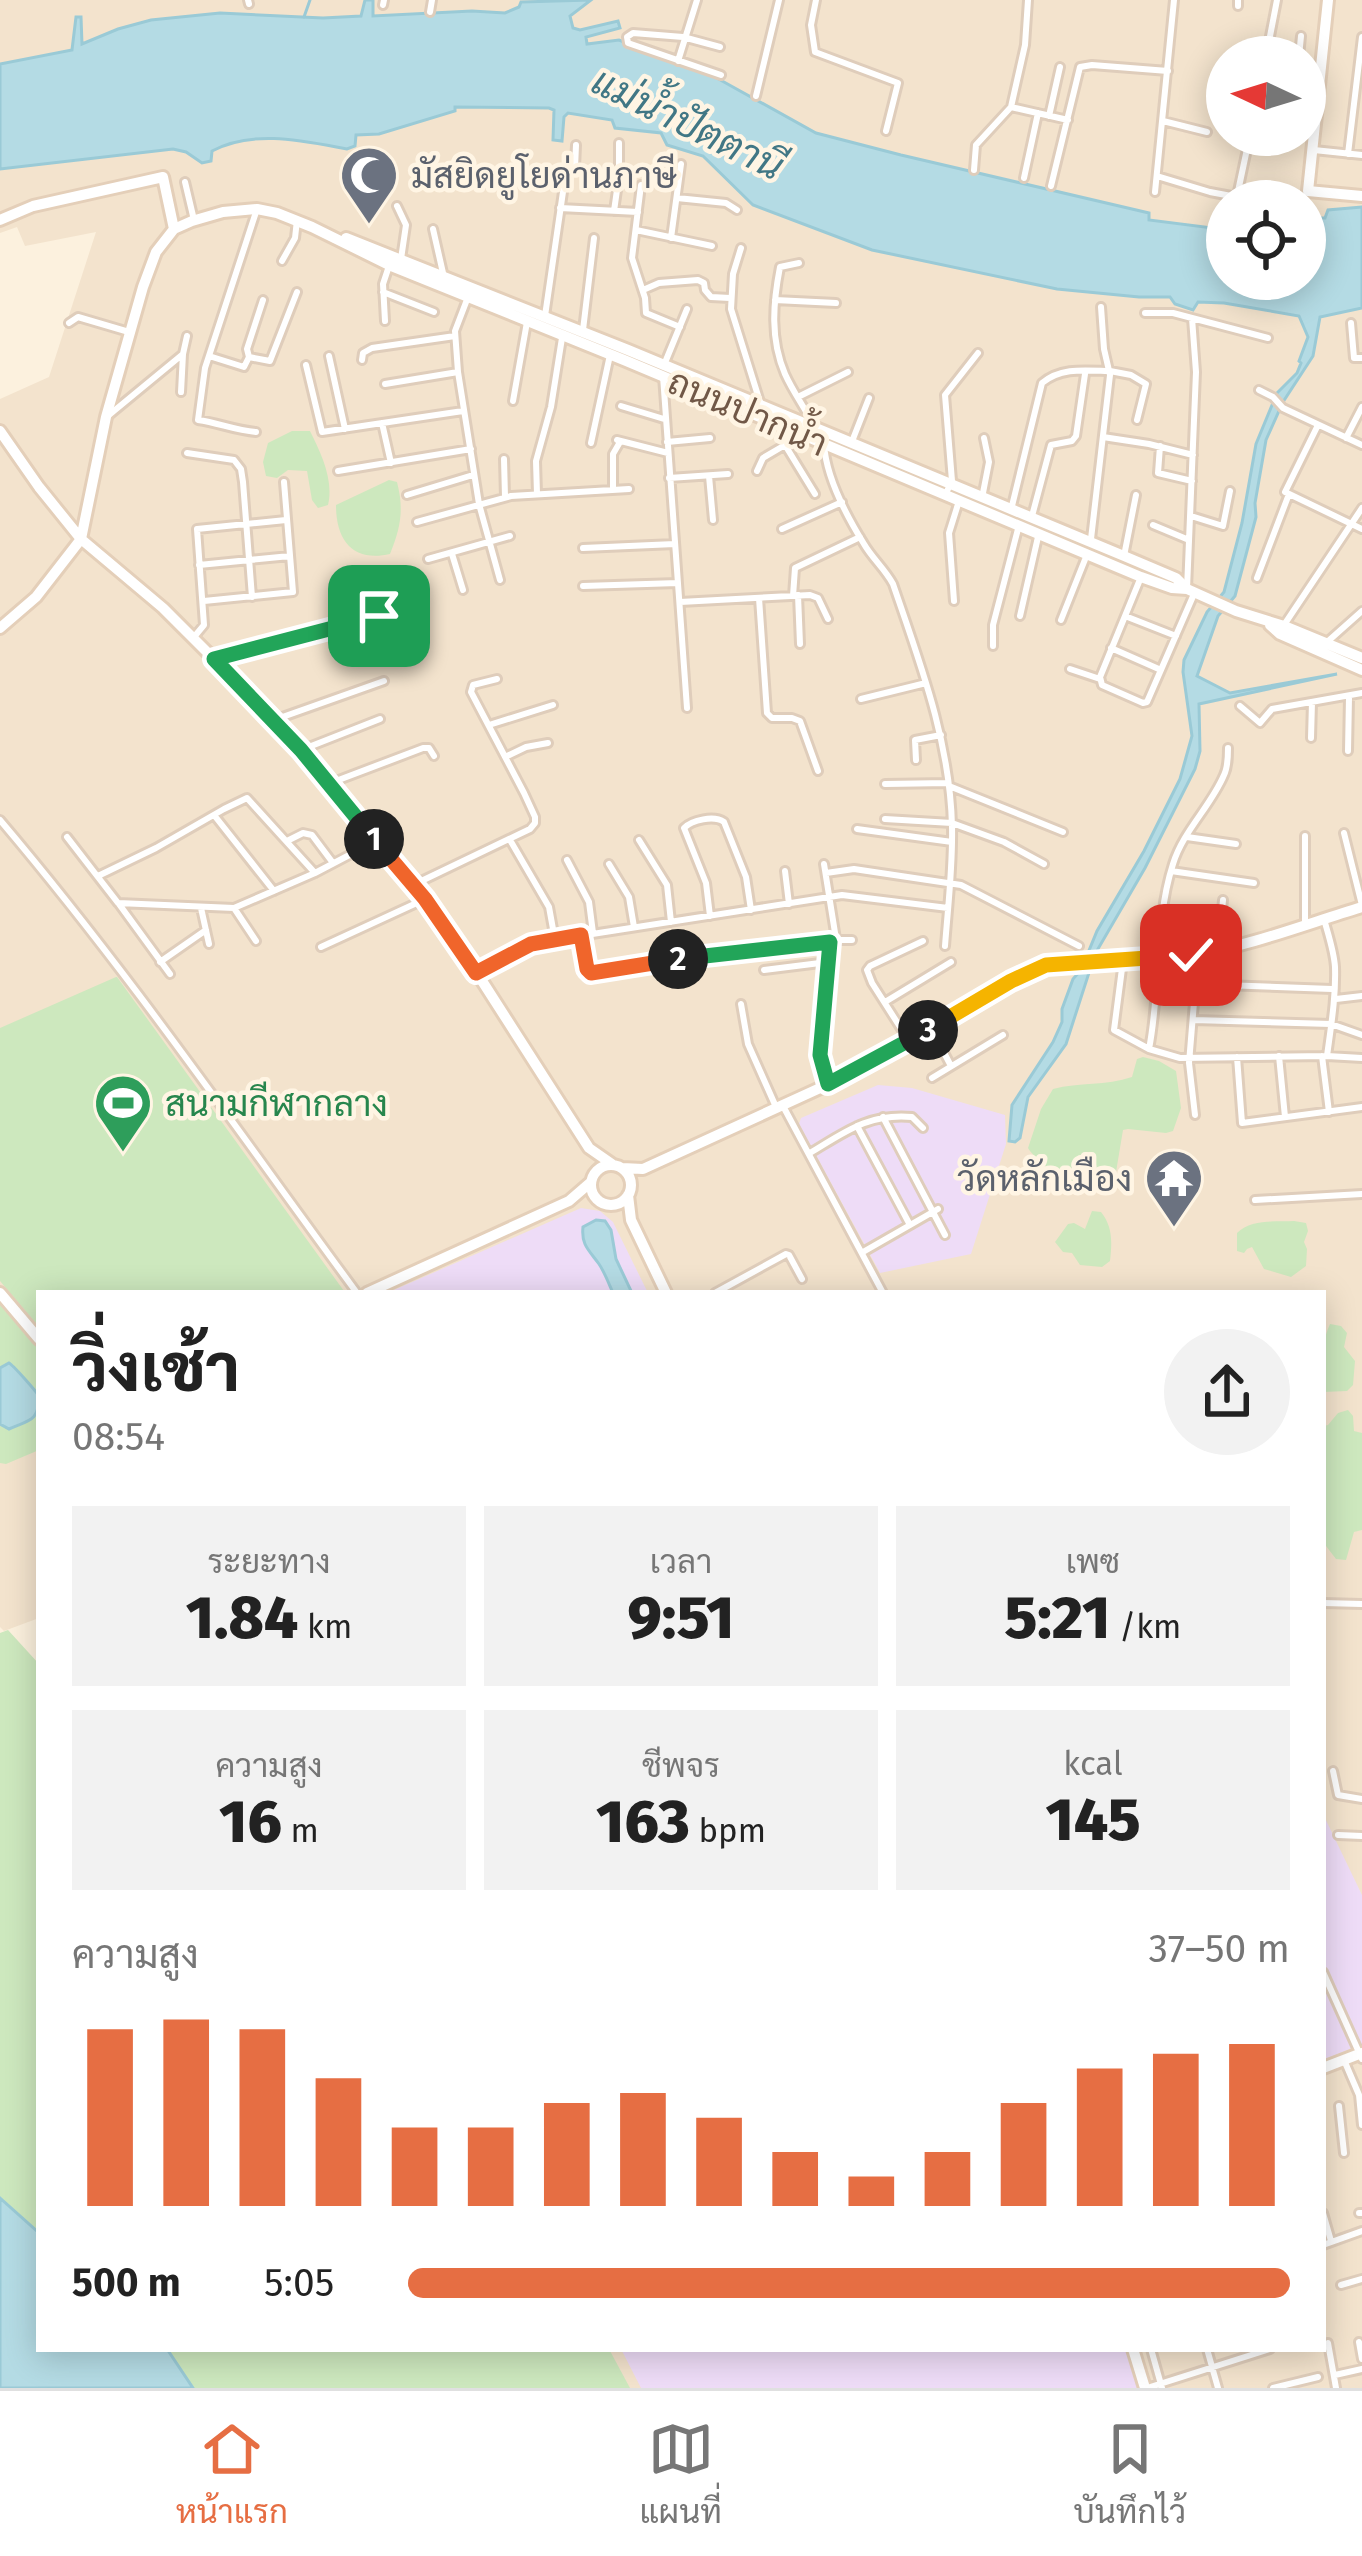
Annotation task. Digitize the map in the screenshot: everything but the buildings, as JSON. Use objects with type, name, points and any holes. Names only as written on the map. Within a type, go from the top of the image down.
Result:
[{"type":"street","points":[[430,12],[432,0]]},
{"type":"street","points":[[678,61],[697,0]]},
{"type":"street","points":[[756,96],[779,0]]},
{"type":"street","points":[[816,0],[811,26],[815,52],[898,83],[886,131]]},
{"type":"street","points":[[974,170],[980,138],[1011,107],[1025,45],[1028,0]]},
{"type":"street","points":[[1154,192],[1174,0]]},
{"type":"street","points":[[1270,36],[1277,0]]},
{"type":"street","points":[[1325,36],[1328,0]]},
{"type":"street","points":[[720,47],[686,38],[632,33],[627,38],[628,43],[721,76]]},
{"type":"street","points":[[1348,154],[1362,37]]},
{"type":"street","points":[[1052,186],[1083,65],[1168,71]]},
{"type":"street","points":[[1049,116],[1060,68]]},
{"type":"street","points":[[1011,107],[1068,121]]},
{"type":"street","points":[[1024,178],[1038,113]]},
{"type":"street","points":[[1163,121],[1206,132]]},
{"type":"street","points":[[614,211],[619,143]]},
{"type":"street","points":[[543,323],[565,178],[575,168],[576,146]]},
{"type":"street","points":[[1326,151],[1362,155]]},
{"type":"street","points":[[671,238],[681,164]]},
{"type":"street","points":[[1157,176],[1206,189]]},
{"type":"street","points":[[0,220],[33,206],[163,177],[174,229],[152,260],[129,332],[80,539],[36,597],[0,628]]},
{"type":"street","points":[[185,182],[194,220]]},
{"type":"street","points":[[641,185],[632,258],[648,316],[680,327]]},
{"type":"street","points":[[1326,196],[1362,196]]},
{"type":"street","points":[[675,197],[726,203],[737,210]]},
{"type":"street","points":[[385,321],[384,278],[395,262],[406,225],[398,206]]},
{"type":"street","points":[[560,208],[638,212]]},
{"type":"street","points":[[256,432],[198,420],[205,368],[257,209]]},
{"type":"street","name":"ถนนปากน้ำ","points":[[174,229],[223,212],[257,209],[297,220],[543,323],[583,333],[824,444],[982,498],[1019,525],[1124,556],[1176,578],[1195,593]]},
{"type":"street","points":[[282,261],[295,238],[297,220]]},
{"type":"street","points":[[433,229],[443,277]]},
{"type":"street","points":[[636,230],[712,246]]},
{"type":"street","points":[[583,333],[594,238]]},
{"type":"street","points":[[741,248],[731,298],[761,406]]},
{"type":"street","name":"ถนนปากน้ำ","points":[[395,262],[443,277],[527,322],[543,323],[562,337],[761,406],[788,426],[815,429],[850,444],[948,490],[959,501],[1032,518],[1141,577],[1268,623],[1362,670]]},
{"type":"street","points":[[800,263],[780,267],[775,300],[777,347],[783,370],[815,429]]},
{"type":"street","points":[[643,290],[698,280],[711,297],[731,298]]},
{"type":"street","points":[[249,357],[270,361],[297,292]]},
{"type":"street","points":[[383,292],[434,313]]},
{"type":"street","points":[[470,292],[455,336],[458,372],[479,504],[500,580]]},
{"type":"street","points":[[209,356],[244,367],[263,300]]},
{"type":"street","points":[[775,300],[836,303]]},
{"type":"street","points":[[1061,620],[1089,548],[1107,371],[1101,307]]},
{"type":"street","points":[[687,309],[664,369],[687,708]]},
{"type":"street","points":[[1145,313],[1173,313],[1268,338]]},
{"type":"street","points":[[69,323],[78,317],[129,332]]},
{"type":"street","points":[[1141,577],[1100,679],[1102,685],[1144,704],[1195,593],[1190,540],[1196,372],[1192,319]]},
{"type":"street","points":[[513,401],[527,322]]},
{"type":"street","points":[[1352,323],[1358,340],[1354,358],[1362,358]]},
{"type":"street","points":[[181,392],[187,336]]},
{"type":"street","points":[[362,360],[372,347],[455,336]]},
{"type":"street","points":[[537,494],[536,461],[562,337]]},
{"type":"street","points":[[948,490],[944,399],[978,353]]},
{"type":"street","points":[[106,417],[183,354]]},
{"type":"street","points":[[591,443],[610,355]]},
{"type":"street","points":[[329,356],[345,429]]},
{"type":"street","points":[[305,365],[320,430],[464,411]]},
{"type":"street","points":[[1003,511],[1042,383],[1051,376],[1107,371],[1131,375],[1146,385],[1137,420]]},
{"type":"street","points":[[385,384],[458,372]]},
{"type":"street","points":[[798,397],[848,372]]},
{"type":"street","points":[[1032,518],[1051,445],[1075,439],[1085,374]]},
{"type":"street","points":[[1259,390],[1283,408],[1362,445]]},
{"type":"street","points":[[850,444],[868,398]]},
{"type":"street","points":[[622,406],[665,419]]},
{"type":"street","points":[[1346,438],[1362,407]]},
{"type":"street","points":[[382,423],[391,463]]},
{"type":"street","points":[[1257,578],[1287,493],[1318,425]]},
{"type":"street","points":[[788,426],[785,446],[814,494]]},
{"type":"street","points":[[1,436],[80,539],[194,637],[274,720],[425,899],[589,1148],[630,1177],[631,1220],[661,1290]]},
{"type":"street","points":[[1102,436],[1193,455]]},
{"type":"street","points":[[667,442],[710,438]]},
{"type":"street","points":[[982,498],[989,462],[985,438]]},
{"type":"street","points":[[614,490],[613,454],[619,441],[668,453]]},
{"type":"street","points":[[824,444],[827,467],[842,502],[893,584],[940,735],[952,823],[945,946]]},
{"type":"street","points":[[757,471],[763,458],[785,446]]},
{"type":"street","points":[[1160,446],[1158,473],[1193,482]]},
{"type":"street","points":[[338,471],[471,449]]},
{"type":"street","points":[[187,452],[238,464],[252,597]]},
{"type":"street","points":[[504,459],[505,497]]},
{"type":"street","points":[[669,478],[728,474]]},
{"type":"street","points":[[407,495],[474,475]]},
{"type":"street","points":[[709,476],[712,520]]},
{"type":"street","points":[[202,601],[293,592],[284,482]]},
{"type":"street","points":[[417,521],[505,497],[629,489]]},
{"type":"street","points":[[1191,516],[1223,526],[1230,491]]},
{"type":"street","points":[[1287,493],[1362,529]]},
{"type":"street","points":[[1124,556],[1136,495]]},
{"type":"street","points":[[954,601],[949,532],[959,501]]},
{"type":"street","points":[[782,530],[842,502]]},
{"type":"street","points":[[1282,630],[1362,508]]},
{"type":"street","points":[[194,637],[204,625],[197,529],[286,520]]},
{"type":"street","points":[[993,646],[993,625],[1019,525]]},
{"type":"street","points":[[1154,525],[1190,540]]},
{"type":"street","points":[[1020,616],[1039,533]]},
{"type":"street","points":[[428,559],[510,536]]},
{"type":"street","points":[[800,644],[795,568],[860,537]]},
{"type":"street","points":[[583,548],[675,544]]},
{"type":"street","points":[[451,553],[463,590]]},
{"type":"street","points":[[200,565],[290,556]]},
{"type":"street","points":[[214,659],[387,613],[394,604],[382,577]]},
{"type":"street","points":[[583,586],[678,583]]},
{"type":"street","points":[[680,602],[816,596],[828,619]]},
{"type":"street","points":[[759,598],[767,712],[772,718],[800,721],[818,771]]},
{"type":"street","points":[[1326,643],[1362,611]]},
{"type":"street","points":[[1125,616],[1176,636]]},
{"type":"street","name":"ถนนปากน้ำ","points":[[1282,630],[1362,658]]},
{"type":"street","points":[[1111,648],[1161,670]]},
{"type":"street","points":[[1070,669],[1100,679]]},
{"type":"street","points":[[413,885],[530,829],[536,819],[471,688],[497,679]]},
{"type":"street","points":[[274,720],[384,681]]},
{"type":"street","points":[[861,698],[926,683]]},
{"type":"street","points":[[1240,706],[1260,723],[1272,709],[1362,693]]},
{"type":"street","points":[[1348,751],[1349,697]]},
{"type":"street","points":[[1311,738],[1312,702]]},
{"type":"street","points":[[489,725],[554,705]]},
{"type":"street","points":[[301,750],[380,719]]},
{"type":"street","points":[[916,760],[914,740],[940,735]]},
{"type":"street","points":[[505,757],[548,742]]},
{"type":"street","points":[[328,784],[423,748],[434,756]]},
{"type":"street","points":[[1149,1049],[1171,871],[1178,850],[1226,773],[1228,748]]},
{"type":"street","points":[[885,784],[949,785],[1063,832]]},
{"type":"street","points":[[98,876],[248,798],[315,873]]},
{"type":"street","points":[[214,815],[274,891]]},
{"type":"street","points":[[710,916],[706,883],[684,828],[707,819],[724,822],[746,877],[752,910]]},
{"type":"street","points":[[885,819],[952,823],[1004,842],[1044,864]]},
{"type":"street","points":[[0,820],[146,1002],[355,1290]]},
{"type":"street","points":[[856,829],[952,842]]},
{"type":"street","points":[[287,842],[303,833],[312,835],[333,863]]},
{"type":"street","points":[[374,1290],[569,1201],[601,1167],[643,1169],[828,1084],[1036,968],[1198,954],[1362,906],[1343,833]]},
{"type":"street","points":[[1305,836],[1305,924]]},
{"type":"street","points":[[67,837],[170,974]]},
{"type":"street","points":[[1187,837],[1237,844]]},
{"type":"street","points":[[509,839],[549,907],[555,940]]},
{"type":"street","points":[[639,840],[667,885],[671,922]]},
{"type":"street","points":[[118,903],[234,908],[376,841]]},
{"type":"street","points":[[567,860],[589,902],[592,933]]},
{"type":"street","points":[[610,864],[629,897],[634,928]]},
{"type":"street","points":[[828,1084],[820,1055],[833,941],[825,868],[854,868],[969,888],[1079,946]]},
{"type":"street","points":[[1171,871],[1254,883]]},
{"type":"street","points":[[785,872],[789,904]]},
{"type":"street","points":[[476,973],[531,944],[849,895],[948,908]]},
{"type":"street","points":[[321,946],[425,899]]},
{"type":"street","points":[[1218,950],[1223,900]]},
{"type":"street","points":[[201,908],[209,944]]},
{"type":"street","points":[[234,908],[256,941]]},
{"type":"street","points":[[1324,919],[1335,966],[1325,1056],[1328,1112]]},
{"type":"street","points":[[160,962],[206,930]]},
{"type":"street","points":[[581,935],[591,973],[852,940]]},
{"type":"street","points":[[909,1041],[867,974],[868,968],[923,940]]},
{"type":"street","points":[[1196,1115],[1189,1058],[1198,954]]},
{"type":"street","points":[[1123,960],[1114,1030],[1149,1049],[1173,1058],[1362,1058]]},
{"type":"street","points":[[764,970],[828,962]]},
{"type":"street","points":[[885,1002],[951,962]]},
{"type":"street","points":[[1196,984],[1332,989]]},
{"type":"street","points":[[1334,999],[1362,996]]},
{"type":"street","points":[[741,1004],[748,1043],[880,1290]]},
{"type":"street","points":[[1194,1020],[1331,1024],[1362,1035]]},
{"type":"street","points":[[931,1028],[951,1066]]},
{"type":"street","points":[[932,1078],[1003,1035]]},
{"type":"street","points":[[1279,1056],[1286,1118]]},
{"type":"street","points":[[1237,1057],[1242,1123],[1362,1107]]},
{"type":"street","points":[[810,1153],[883,1117],[912,1117],[923,1128]]},
{"type":"street","points":[[883,1117],[945,1235]]},
{"type":"street","points":[[857,1126],[910,1226]]},
{"type":"street","points":[[589,1148],[592,1193],[625,1223],[660,1290]]},
{"type":"street","points":[[569,1201],[620,1203],[643,1169]]},
{"type":"street","points":[[1256,1200],[1362,1194]]},
{"type":"street","points":[[863,1252],[935,1211]]},
{"type":"street","points":[[720,1290],[786,1254],[802,1279]]},
{"type":"street","points":[[0,1293],[36,1335]]},
{"type":"street","points":[[1326,1603],[1362,1604]]},
{"type":"street","points":[[1333,1771],[1338,1795],[1362,1799]]},
{"type":"street","points":[[1338,1835],[1362,1836]]},
{"type":"street","points":[[1326,1979],[1361,2056],[1326,2067]]},
{"type":"street","points":[[1344,2060],[1359,2095],[1362,2126]]},
{"type":"street","points":[[1339,2106],[1344,2153]]},
{"type":"street","points":[[1327,2243],[1362,2231]]},
{"type":"street","points":[[1341,2285],[1362,2279]]},
{"type":"street","points":[[1359,2342],[1362,2359]]},
{"type":"street","points":[[1328,2343],[1336,2388]]},
{"type":"street","points":[[1141,2352],[1146,2388],[1259,2352]]},
{"type":"street","points":[[1142,2352],[1162,2386]]},
{"type":"street","points":[[1209,2352],[1217,2388]]},
{"type":"street","points":[[1335,2375],[1362,2369]]},
{"type":"street","points":[[1273,2388],[1318,2377]]},
{"type":"shaded area","points":[[0,0],[1362,0],[1362,2388],[623,2388],[604,2352],[1326,2352],[1326,1290],[36,1290],[36,1619],[4,1631],[0,1627],[0,399],[49,377],[96,232],[25,246],[17,227],[0,233]]},
{"type":"shaded area","points":[[878,1085],[912,1088],[1005,1115],[1006,1144],[971,1254],[880,1273],[799,1124],[801,1118]]},
{"type":"shaded area","points":[[581,1208],[600,1211],[613,1222],[647,1290],[394,1290]]},
{"type":"shaded area","points":[[1326,1820],[1362,1895],[1362,2044],[1326,2059]]},
{"type":"shaded area","points":[[623,2352],[1127,2352],[1138,2388],[641,2388]]},
{"type":"green space","points":[[292,431],[310,431],[314,439],[328,476],[328,505],[318,508],[312,500],[307,471],[266,476],[263,462],[268,443]]},
{"type":"green space","points":[[389,480],[397,482],[401,510],[390,554],[357,552],[339,529],[336,505]]},
{"type":"green space","name":"สนามกีฬากลาง","points":[[116,977],[343,1290],[36,1290],[36,1323],[0,1281],[0,1028]]},
{"type":"green space","points":[[1143,1057],[1176,1071],[1181,1108],[1173,1131],[1123,1130],[1116,1172],[1082,1176],[1075,1189],[1028,1148],[1041,1109],[1053,1089],[1132,1077],[1137,1059]]},
{"type":"green space","points":[[1092,1211],[1101,1212],[1111,1235],[1110,1261],[1102,1267],[1080,1265],[1055,1242],[1068,1224],[1085,1229]]},
{"type":"green space","points":[[1306,1223],[1308,1231],[1306,1266],[1291,1277],[1264,1269],[1252,1247],[1244,1253],[1237,1251],[1237,1233],[1249,1225]]},
{"type":"green space","points":[[0,1300],[36,1343],[36,1451],[0,1463]]},
{"type":"green space","points":[[1330,1324],[1347,1333],[1344,1347],[1355,1361],[1353,1385],[1347,1391],[1326,1392]]},
{"type":"green space","points":[[1348,1410],[1354,1431],[1362,1433],[1362,1530],[1354,1532],[1346,1560],[1336,1559],[1326,1546],[1326,1425]]},
{"type":"green space","points":[[8,1630],[36,1661],[36,2230],[0,2198],[0,1633]]},
{"type":"green space","points":[[169,2352],[611,2352],[630,2388],[193,2388]]},
{"type":"water","name":"แม่น้ำปัตตานี","points":[[365,0],[373,0],[373,16],[505,13],[521,2],[591,0],[570,16],[573,28],[618,21],[620,28],[586,37],[587,44],[619,40],[715,77],[816,133],[1149,213],[1149,220],[1206,227],[1206,300],[1326,300],[1328,210],[1362,207],[1362,308],[1320,317],[1313,356],[1283,402],[1266,440],[1256,517],[1235,596],[1218,616],[1197,676],[1230,693],[1337,674],[1199,704],[1200,751],[1195,769],[1095,954],[1066,1044],[1028,1097],[1020,1138],[1015,1142],[1009,1141],[1012,1105],[1053,1042],[1073,979],[1180,779],[1192,736],[1184,660],[1207,612],[1224,592],[1256,444],[1277,393],[1301,363],[1308,337],[1299,316],[1224,303],[1198,302],[1193,310],[1175,304],[1170,297],[1057,289],[872,250],[753,205],[703,156],[667,145],[661,133],[615,128],[612,120],[568,113],[562,141],[553,140],[554,110],[549,108],[455,107],[455,111],[379,134],[356,135],[355,146],[347,149],[261,139],[228,144],[212,151],[211,161],[202,163],[173,149],[0,169],[0,64],[72,50],[76,17],[81,17],[82,44],[151,20],[220,13],[361,16]]},
{"type":"water","points":[[605,1221],[631,1290],[612,1290],[586,1247],[583,1227]]},
{"type":"water","points":[[9,1363],[36,1392],[35,1415],[9,1429],[0,1424],[0,1368]]},
{"type":"water","points":[[0,2198],[36,2230],[36,2352],[169,2352],[193,2388],[0,2388]]},
{"type":"waterway","points":[[304,17],[310,0]]},
{"type":"place","name":"มัสยิดยูโยด่านภาษี","points":[[369,226]]},
{"type":"place","name":"สนามกีฬากลาง","points":[[123,1154]]},
{"type":"place","name":"วัดหลักเมือง","points":[[1174,1229]]},
{"type":"route","points":[[379,616],[214,659],[301,750],[425,899],[476,973],[531,944],[581,935],[591,973],[830,942],[820,1055],[828,1084],[1036,968],[1191,955]]}]
